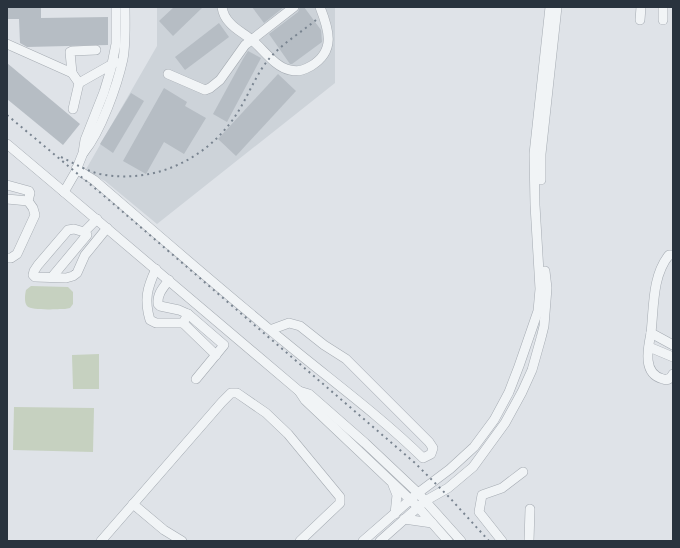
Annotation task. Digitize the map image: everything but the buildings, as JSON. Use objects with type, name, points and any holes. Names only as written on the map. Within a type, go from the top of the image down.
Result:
[{"type":"street","points":[[64,192],[83,153],[85,140],[104,92],[112,64],[116,44],[116,7]]},
{"type":"street","points":[[83,153],[91,143],[100,124],[110,99],[122,59],[125,34],[125,7]]},
{"type":"street","points":[[222,7],[224,15],[230,24],[251,40],[281,67],[302,71],[319,61],[329,45],[327,25],[320,7]]},
{"type":"street","points":[[168,74],[205,90],[210,88],[220,80],[244,45],[294,7]]},
{"type":"street","points":[[380,541],[425,501],[448,488],[473,467],[505,423],[532,370],[544,326],[547,288],[540,205],[543,97],[550,7]]},
{"type":"street","points":[[364,541],[418,493],[450,469],[474,448],[494,420],[509,392],[538,311],[540,289],[535,205],[534,154],[557,7]]},
{"type":"street","points":[[640,20],[641,7]]},
{"type":"street","points":[[663,7],[663,20]]},
{"type":"street","points":[[7,44],[72,73],[80,83]]},
{"type":"street","points":[[72,73],[70,52],[96,50]]},
{"type":"street","points":[[73,109],[80,83],[122,59]]},
{"type":"street","points":[[7,144],[299,391],[305,400],[418,507],[448,541]]},
{"type":"street","points":[[76,170],[94,180],[270,330],[359,400],[423,458],[430,454],[433,448],[429,442],[346,359],[324,346],[300,326],[289,323],[270,330]]},
{"type":"street","points":[[7,185],[29,191],[30,193],[28,200],[35,215],[17,254],[11,258],[7,258]]},
{"type":"street","points":[[7,199],[28,200]]},
{"type":"street","points":[[52,277],[97,219]]},
{"type":"street","points":[[95,243],[86,233],[74,229],[68,230],[33,275],[35,277],[66,278],[77,274],[85,255],[95,243],[107,228]]},
{"type":"street","points":[[658,351],[655,336],[658,278],[662,263],[669,255],[673,255]]},
{"type":"street","points":[[156,269],[149,282],[146,292],[146,301],[150,320],[156,323],[183,323],[216,355]]},
{"type":"street","points":[[169,280],[157,298],[158,304],[160,306],[179,310],[188,314],[224,345],[196,380]]},
{"type":"street","points":[[183,323],[188,314]]},
{"type":"street","points":[[534,322],[544,326]]},
{"type":"street","points":[[649,347],[671,356],[672,345],[655,336]]},
{"type":"street","points":[[655,336],[649,347],[648,363],[654,374],[662,379],[666,380],[673,374]]},
{"type":"street","points":[[299,391],[309,394],[365,443],[418,493],[461,541]]},
{"type":"street","points":[[102,541],[231,393],[240,394],[266,413],[288,434],[340,497],[340,503],[300,541]]},
{"type":"street","points":[[502,541],[479,512],[482,495],[502,488],[523,472]]},
{"type":"street","points":[[389,479],[397,495],[395,514]]},
{"type":"street","points":[[133,504],[164,530],[182,541]]},
{"type":"street","points":[[530,509],[530,541]]},
{"type":"street","points":[[404,519],[432,522]]},
{"type":"shaded area","points":[[157,7],[335,7],[335,83],[157,224],[105,181],[85,171],[157,46]]},
{"type":"green space","points":[[31,286],[68,287],[73,292],[73,304],[70,308],[65,309],[30,308],[26,304],[25,296],[26,290]]},
{"type":"green space","points":[[99,354],[99,389],[73,389],[72,355]]},
{"type":"green space","points":[[14,407],[94,408],[93,452],[13,450]]},
{"type":"railway","points":[[61,157],[95,173],[119,176],[138,176],[156,172],[173,167],[190,159],[219,136],[231,122],[260,71],[270,58],[282,46],[316,20]]},
{"type":"railway","points":[[7,115],[109,200],[415,463],[449,497],[489,541]]}]
